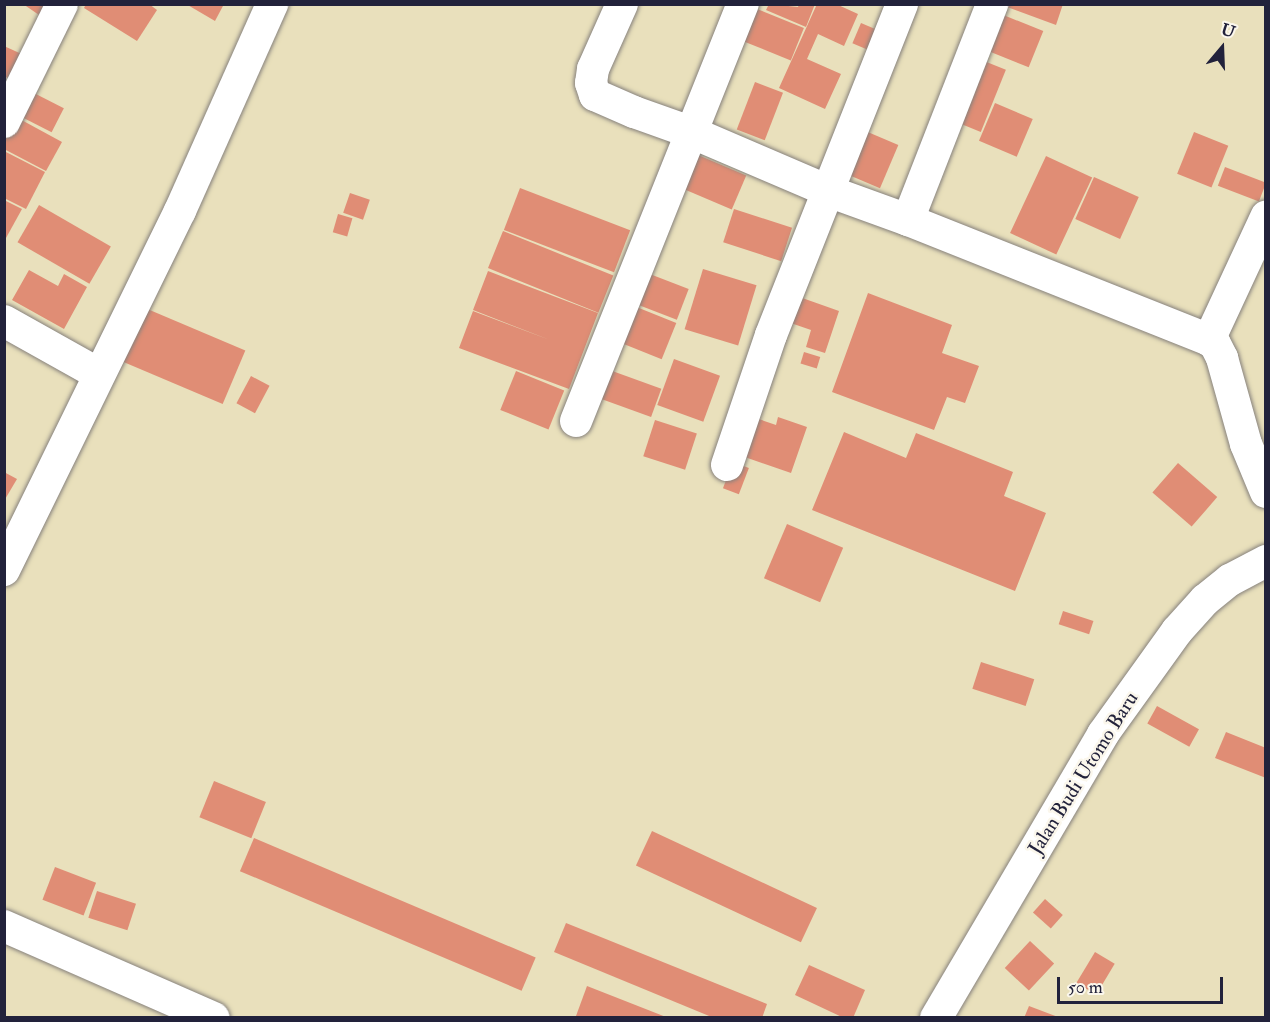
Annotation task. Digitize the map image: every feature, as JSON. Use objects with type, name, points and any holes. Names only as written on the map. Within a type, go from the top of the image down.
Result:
[{"type":"street","points":[[4,122],[62,4]]},
{"type":"street","points":[[4,570],[180,211],[272,4]]},
{"type":"street","points":[[622,4],[593,69],[591,83],[595,95],[693,133],[828,191],[908,219],[1209,340],[1218,349],[1246,444],[1266,492]]},
{"type":"street","points":[[576,421],[743,4]]},
{"type":"street","points":[[727,465],[771,335],[902,4]]},
{"type":"street","points":[[908,219],[992,4]]},
{"type":"street","points":[[1209,340],[1266,217]]},
{"type":"street","points":[[4,321],[99,374]]},
{"type":"street","name":"Jalan Budi Utomo Baru","points":[[936,1017],[1103,734],[1177,631],[1205,600],[1230,580],[1266,561]]},
{"type":"street","points":[[4,926],[214,1017]]},
{"type":"building","points":[[23,4],[49,4],[42,17]]},
{"type":"building","points":[[86,4],[149,4],[157,10],[137,41],[84,8]]},
{"type":"building","points":[[186,4],[224,4],[215,21]]},
{"type":"building","points":[[769,4],[798,7],[799,4],[815,4],[806,27],[766,10]]},
{"type":"building","points":[[817,4],[836,4],[858,14],[844,46],[818,34],[807,59],[841,74],[825,109],[779,88]]},
{"type":"building","points":[[999,4],[1063,4],[1056,25]]},
{"type":"building","points":[[752,7],[804,28],[791,60],[739,39]]},
{"type":"building","points":[[996,12],[1043,31],[1029,67],[981,48]]},
{"type":"building","points":[[861,23],[884,33],[875,53],[852,43]]},
{"type":"building","points":[[4,46],[26,56],[14,81],[4,76]]},
{"type":"building","points":[[979,59],[1006,70],[981,132],[954,121]]},
{"type":"building","points":[[755,82],[783,93],[765,140],[737,130]]},
{"type":"building","points":[[30,91],[64,108],[52,132],[18,115]]},
{"type":"building","points":[[995,103],[1033,119],[1017,157],[979,141]]},
{"type":"building","points":[[16,117],[62,142],[46,171],[4,149],[4,138]]},
{"type":"building","points":[[856,127],[898,145],[880,188],[838,170]]},
{"type":"building","points":[[1194,132],[1228,146],[1211,188],[1177,174]]},
{"type":"building","points":[[4,151],[45,172],[26,209],[4,198]]},
{"type":"building","points":[[691,152],[746,175],[732,210],[677,186]]},
{"type":"building","points":[[1046,156],[1092,178],[1056,255],[1010,233]]},
{"type":"building","points":[[1225,167],[1266,183],[1259,201],[1218,186]]},
{"type":"building","points":[[1094,177],[1139,197],[1120,239],[1075,219]]},
{"type":"building","points":[[520,188],[630,230],[614,272],[504,230]]},
{"type":"building","points":[[350,193],[370,200],[363,220],[343,213]]},
{"type":"building","points":[[4,200],[22,209],[6,238],[4,236]]},
{"type":"building","points":[[39,205],[111,246],[89,284],[18,242]]},
{"type":"building","points":[[734,209],[792,228],[781,261],[723,242]]},
{"type":"building","points":[[338,214],[352,218],[347,236],[333,232]]},
{"type":"building","points":[[503,231],[613,276],[598,313],[488,268]]},
{"type":"building","points":[[703,269],[757,285],[738,346],[685,329]]},
{"type":"building","points":[[29,270],[58,286],[64,274],[87,287],[64,329],[12,300]]},
{"type":"building","points":[[488,271],[598,313],[569,389],[459,348],[473,311],[550,340],[473,310]]},
{"type":"building","points":[[642,271],[689,289],[677,320],[630,302]]},
{"type":"building","points":[[868,293],[952,325],[942,353],[979,366],[965,403],[947,397],[934,430],[832,392]]},
{"type":"building","points":[[791,294],[839,311],[825,353],[806,347],[811,330],[782,320]]},
{"type":"building","points":[[629,304],[676,323],[662,359],[614,340]]},
{"type":"building","points":[[145,308],[245,351],[223,404],[122,361]]},
{"type":"building","points":[[804,352],[820,357],[817,368],[800,363]]},
{"type":"building","points":[[674,359],[720,376],[703,422],[657,405]]},
{"type":"building","points":[[604,368],[661,389],[651,417],[594,396]]},
{"type":"building","points":[[516,371],[564,390],[548,429],[500,410]]},
{"type":"building","points":[[251,376],[270,386],[255,413],[236,403]]},
{"type":"building","points":[[753,417],[776,425],[778,417],[807,427],[791,473],[739,455]]},
{"type":"building","points":[[655,420],[697,434],[685,470],[643,456]]},
{"type":"building","points":[[844,432],[906,458],[916,433],[1013,472],[1004,496],[1046,513],[1015,591],[812,510]]},
{"type":"building","points":[[733,462],[749,468],[739,494],[723,488]]},
{"type":"building","points":[[1178,463],[1217,497],[1192,527],[1152,492]]},
{"type":"building","points":[[4,472],[17,479],[4,501]]},
{"type":"building","points":[[787,524],[843,548],[820,602],[764,578]]},
{"type":"building","points":[[1063,611],[1093,621],[1089,634],[1059,624]]},
{"type":"building","points":[[981,662],[1034,679],[1026,706],[972,689]]},
{"type":"building","points":[[1157,706],[1199,729],[1189,747],[1147,723]]},
{"type":"building","points":[[1226,732],[1266,748],[1266,778],[1215,758]]},
{"type":"building","points":[[214,781],[266,802],[251,838],[199,817]]},
{"type":"building","points":[[652,831],[817,908],[801,942],[636,865]]},
{"type":"building","points":[[254,838],[536,958],[522,991],[240,871]]},
{"type":"building","points":[[55,867],[96,883],[84,915],[42,900]]},
{"type":"building","points":[[97,891],[136,904],[127,930],[88,918]]},
{"type":"building","points":[[1045,899],[1063,915],[1051,928],[1033,912]]},
{"type":"building","points":[[566,923],[767,1004],[762,1018],[714,1018],[554,952]]},
{"type":"building","points":[[1030,941],[1054,964],[1029,991],[1005,968]]},
{"type":"building","points":[[1095,952],[1115,964],[1096,995],[1076,983]]},
{"type":"building","points":[[809,965],[865,990],[853,1018],[844,1018],[795,995]]},
{"type":"building","points":[[587,986],[666,1018],[580,1018],[576,1016]]},
{"type":"building","points":[[1029,1006],[1058,1017],[1058,1018],[1024,1018]]}]
